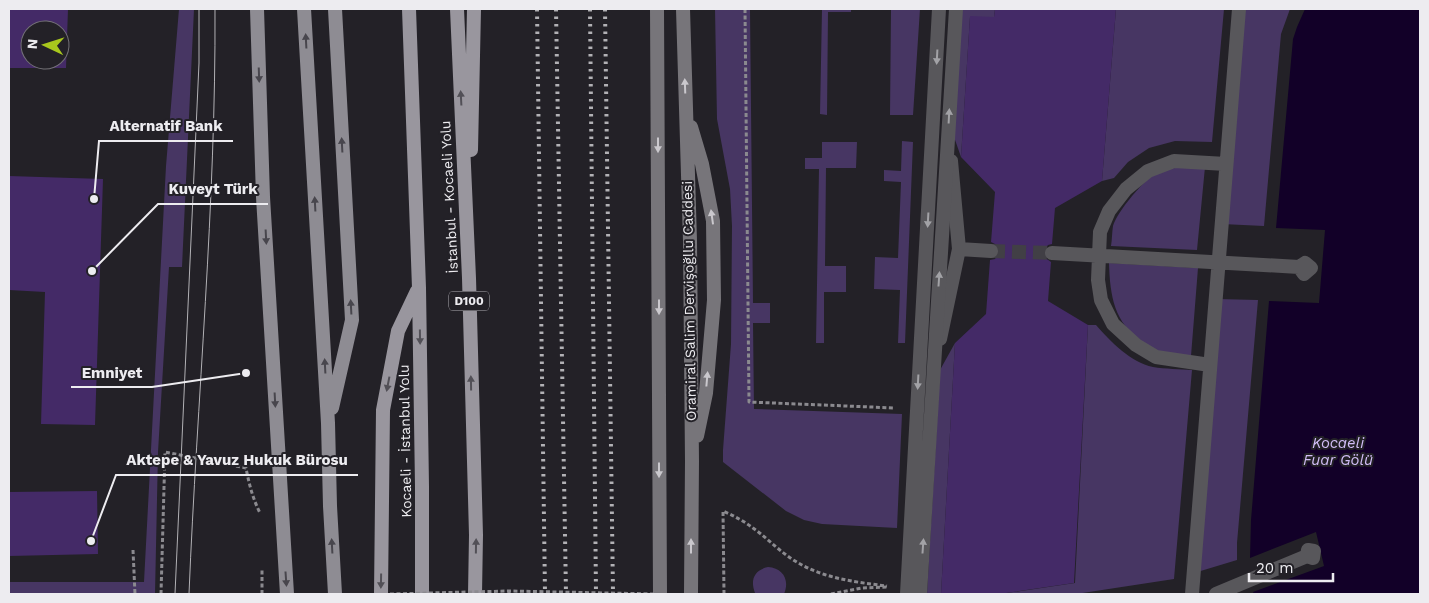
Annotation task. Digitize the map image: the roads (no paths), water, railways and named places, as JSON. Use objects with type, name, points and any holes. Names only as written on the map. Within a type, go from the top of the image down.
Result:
[{"type":"highway","name":"Kocaeli - İstanbul Yolu","points":[[409,9],[419,288],[422,594]]},
{"type":"highway","name":"İstanbul - Kocaeli Yolu","points":[[457,9],[469,278],[476,535],[475,594]]},
{"type":"highway","points":[[469,278],[474,9]]},
{"type":"highway","points":[[381,594],[382,410],[398,331],[419,288]]},
{"type":"main road","points":[[256,9],[264,207],[287,594]]},
{"type":"main road","points":[[304,9],[328,423],[335,594]]},
{"type":"main road","points":[[328,423],[352,320],[335,9]]},
{"type":"main road","name":"Oramiral Salim Dervişoğllu Caddesi","points":[[657,9],[658,594]]},
{"type":"main road","name":"Oramiral Salim Dervişoğllu Caddesi","points":[[683,9],[690,241],[691,594]]},
{"type":"main road","points":[[686,110],[702,164],[713,221],[714,300],[706,393],[692,461]]},
{"type":"street","points":[[906,594],[939,9]]},
{"type":"street","points":[[920,594],[956,9]]},
{"type":"street","points":[[1192,594],[1239,9]]},
{"type":"street","points":[[934,367],[960,249],[948,136]]},
{"type":"street","points":[[1210,366],[1156,357],[1136,345],[1113,324],[1102,300],[1098,280],[1100,232],[1109,211],[1126,189],[1148,171],[1174,161],[1226,164]]},
{"type":"street","points":[[960,249],[991,251]]},
{"type":"street","points":[[1052,253],[1299,267]]},
{"type":"street","points":[[1216,594],[1306,556]]},
{"type":"water","name":"Kocaeli Fuar Gölü","points":[[1305,9],[1420,9],[1420,594],[1254,594],[1253,592],[1324,566],[1316,532],[1250,558],[1251,520],[1269,301],[1319,303],[1325,230],[1276,228],[1293,39]]},
{"type":"tunnel","points":[[991,251],[1052,253]]},
{"type":"tram line","points":[[175,594],[199,63],[199,9]]},
{"type":"tram line","points":[[189,594],[209,228],[215,9]]},
{"type":"railway","points":[[537,9],[545,594]]},
{"type":"railway","points":[[556,9],[566,594]]},
{"type":"railway","points":[[590,9],[596,594]]},
{"type":"railway","points":[[605,9],[613,594]]},
{"type":"place","name":"Alternatif Bank","points":[[94,199]]},
{"type":"place","name":"Kuveyt Türk","points":[[92,271]]},
{"type":"place","name":"Emniyet","points":[[246,373]]},
{"type":"place","name":"Aktepe & Yavuz Hukuk Bürosu","points":[[91,541]]}]
